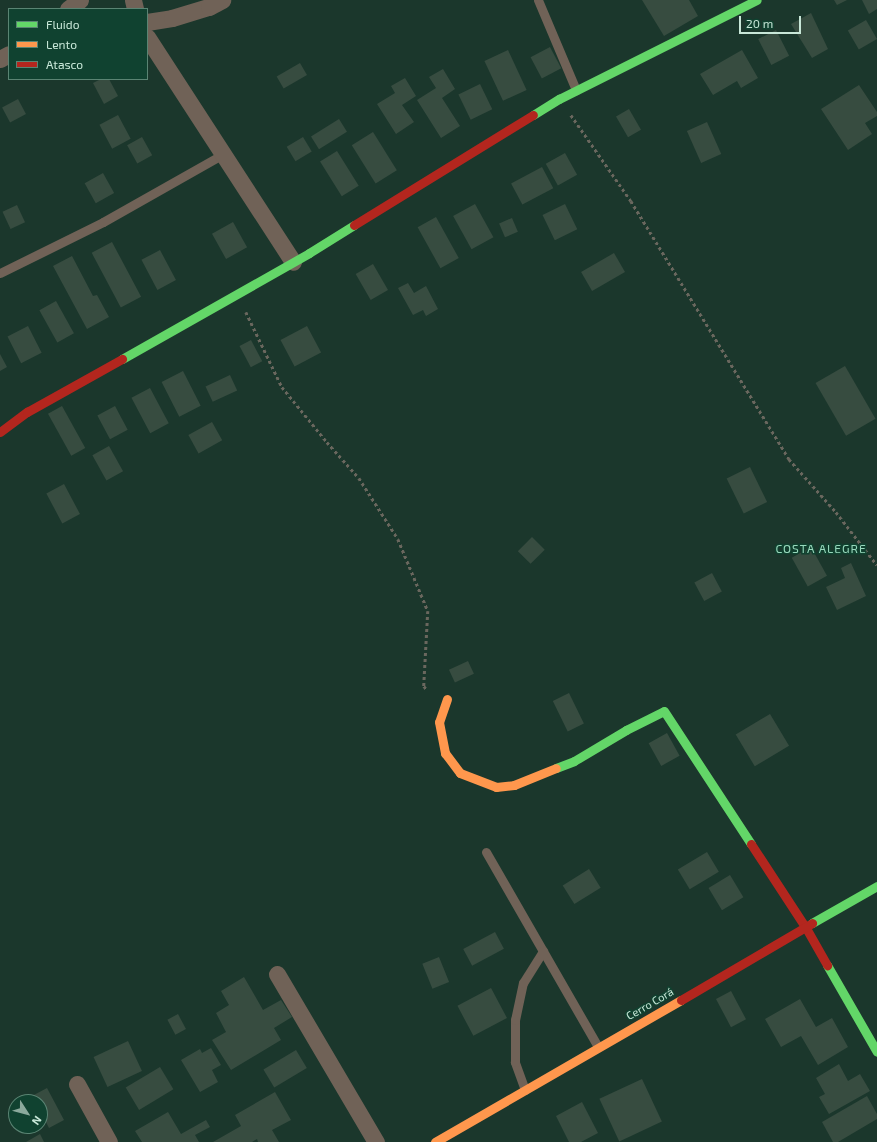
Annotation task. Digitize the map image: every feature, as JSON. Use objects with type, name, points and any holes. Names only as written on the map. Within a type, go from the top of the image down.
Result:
[{"type":"street","points":[[69,8],[80,0]]},
{"type":"street","points":[[148,22],[180,16],[209,7],[222,0]]},
{"type":"street","points":[[0,432],[27,412],[293,262],[559,99],[757,0]]},
{"type":"street","points":[[148,39],[293,262]]},
{"type":"street","points":[[447,699],[439,722],[445,753],[460,773],[496,787],[514,785],[574,761],[626,730],[664,710],[806,928],[877,1052]]},
{"type":"street","name":"Cerro Corá","points":[[435,1142],[877,886]]},
{"type":"street","points":[[276,974],[376,1142]]},
{"type":"street","points":[[78,1084],[109,1142]]},
{"type":"lane","points":[[538,0],[576,90]]},
{"type":"lane","points":[[0,273],[103,222],[223,154]]},
{"type":"lane","points":[[486,852],[599,1047]]},
{"type":"lane","points":[[526,1090],[515,1062],[515,1020],[523,983],[543,951]]},
{"type":"path","points":[[559,99],[631,201],[789,459],[836,512],[877,565]]},
{"type":"path","points":[[237,294],[282,387],[359,478],[398,539],[428,611],[424,686],[433,698],[447,699]]},
{"type":"building","points":[[642,0],[689,0],[698,16],[664,36]]},
{"type":"building","points":[[834,0],[847,0],[837,5]]},
{"type":"building","points":[[862,0],[877,0],[877,9],[869,14]]},
{"type":"building","points":[[811,13],[828,49],[812,58],[791,24]]},
{"type":"building","points":[[866,20],[877,39],[859,50],[848,30]]},
{"type":"building","points":[[776,30],[789,56],[771,65],[758,39]]},
{"type":"building","points":[[550,47],[561,68],[542,79],[531,57]]},
{"type":"building","points":[[508,50],[527,90],[503,101],[484,61]]},
{"type":"building","points":[[742,50],[758,78],[741,88],[737,81],[713,95],[700,74]]},
{"type":"building","points":[[300,63],[307,75],[284,89],[277,76]]},
{"type":"building","points":[[443,69],[455,89],[442,98],[460,126],[441,138],[417,100],[436,88],[429,77]]},
{"type":"building","points":[[405,78],[416,96],[402,105],[414,122],[396,134],[377,104],[395,93],[391,86]]},
{"type":"building","points":[[99,80],[110,80],[118,96],[104,104],[93,83]]},
{"type":"building","points":[[480,84],[492,109],[471,120],[458,95]]},
{"type":"building","points":[[859,85],[877,112],[877,116],[865,123],[872,134],[848,150],[821,109]]},
{"type":"building","points":[[18,99],[26,114],[10,122],[2,107]]},
{"type":"building","points":[[629,109],[641,130],[628,137],[616,116]]},
{"type":"building","points":[[118,115],[131,139],[112,149],[99,125]]},
{"type":"building","points":[[339,119],[347,132],[319,149],[311,136]]},
{"type":"building","points":[[707,122],[721,154],[701,163],[687,131]]},
{"type":"building","points":[[373,132],[397,170],[376,183],[352,145]]},
{"type":"building","points":[[142,137],[152,155],[137,164],[127,145]]},
{"type":"building","points":[[303,137],[312,152],[295,161],[287,147]]},
{"type":"building","points":[[337,151],[359,186],[342,196],[320,162]]},
{"type":"building","points":[[565,153],[577,175],[558,186],[546,164]]},
{"type":"building","points":[[542,167],[553,188],[522,205],[511,183]]},
{"type":"building","points":[[103,173],[114,193],[96,203],[85,183]]},
{"type":"building","points":[[475,204],[493,237],[472,249],[453,216]]},
{"type":"building","points":[[565,204],[577,229],[555,240],[543,215]]},
{"type":"building","points":[[17,205],[25,222],[11,229],[2,212]]},
{"type":"building","points":[[436,217],[459,258],[440,268],[418,227]]},
{"type":"building","points":[[512,218],[518,232],[505,237],[499,223]]},
{"type":"building","points":[[233,222],[247,247],[226,259],[212,234]]},
{"type":"building","points":[[112,242],[141,297],[121,308],[92,253]]},
{"type":"building","points":[[160,250],[176,280],[157,290],[141,260]]},
{"type":"building","points":[[614,253],[625,272],[592,291],[581,272]]},
{"type":"building","points":[[72,256],[93,296],[97,295],[109,317],[87,329],[53,266]]},
{"type":"building","points":[[373,264],[388,290],[371,300],[356,274]]},
{"type":"building","points":[[408,283],[414,293],[426,286],[438,309],[426,316],[423,310],[413,315],[398,288]]},
{"type":"building","points":[[56,301],[74,333],[57,343],[39,310]]},
{"type":"building","points":[[28,326],[42,353],[21,363],[8,336]]},
{"type":"building","points":[[307,326],[321,352],[295,367],[281,340]]},
{"type":"building","points":[[251,340],[262,361],[251,367],[240,346]]},
{"type":"building","points":[[0,354],[7,367],[0,371]]},
{"type":"building","points":[[845,366],[876,419],[846,436],[816,383]]},
{"type":"building","points":[[183,371],[201,406],[179,417],[162,382]]},
{"type":"building","points":[[230,375],[237,390],[213,402],[206,386]]},
{"type":"building","points":[[150,388],[169,423],[150,433],[131,398]]},
{"type":"building","points":[[62,406],[85,448],[71,456],[48,414]]},
{"type":"building","points":[[115,406],[128,430],[110,439],[97,415]]},
{"type":"building","points":[[212,422],[222,440],[199,453],[188,435]]},
{"type":"building","points":[[109,446],[123,471],[106,481],[92,455]]},
{"type":"building","points":[[750,467],[767,502],[744,513],[727,478]]},
{"type":"building","points":[[64,484],[80,514],[62,523],[46,493]]},
{"type":"building","points":[[532,537],[545,550],[531,564],[518,551]]},
{"type":"building","points":[[811,547],[827,576],[808,587],[792,558]]},
{"type":"building","points":[[851,563],[866,596],[837,610],[826,587],[845,578],[841,568]]},
{"type":"building","points":[[712,573],[722,592],[704,601],[694,582]]},
{"type":"building","points":[[468,661],[474,674],[455,683],[449,670]]},
{"type":"building","points":[[569,693],[584,724],[568,731],[553,701]]},
{"type":"building","points":[[770,714],[789,746],[755,766],[736,735]]},
{"type":"building","points":[[667,733],[680,756],[661,766],[649,743]]},
{"type":"building","points":[[707,852],[719,872],[690,889],[678,870]]},
{"type":"building","points":[[589,869],[601,888],[574,904],[563,885]]},
{"type":"building","points":[[730,875],[743,897],[722,910],[709,888]]},
{"type":"building","points":[[495,932],[504,949],[472,966],[463,949]]},
{"type":"building","points":[[439,957],[449,982],[432,989],[422,964]]},
{"type":"building","points":[[244,977],[263,1010],[281,1000],[292,1017],[274,1028],[281,1040],[231,1070],[212,1040],[226,1032],[216,1013],[229,1005],[221,991]]},
{"type":"building","points":[[491,988],[507,1018],[473,1036],[457,1006]]},
{"type":"building","points":[[731,991],[746,1019],[731,1027],[716,999]]},
{"type":"building","points":[[800,999],[816,1027],[832,1018],[848,1047],[818,1065],[801,1036],[781,1047],[765,1019]]},
{"type":"building","points":[[178,1014],[186,1029],[175,1035],[167,1020]]},
{"type":"building","points":[[128,1041],[142,1071],[108,1087],[94,1057]]},
{"type":"building","points":[[211,1048],[221,1065],[212,1070],[218,1082],[200,1092],[181,1060],[200,1049],[202,1053]]},
{"type":"building","points":[[296,1050],[307,1068],[274,1088],[263,1070]]},
{"type":"building","points":[[839,1064],[848,1081],[860,1074],[870,1091],[829,1114],[819,1097],[825,1094],[816,1078]]},
{"type":"building","points":[[160,1067],[173,1089],[139,1110],[126,1088]]},
{"type":"building","points":[[642,1079],[662,1122],[619,1141],[599,1099]]},
{"type":"building","points":[[47,1088],[64,1120],[49,1128],[48,1094],[36,1094]]},
{"type":"building","points":[[275,1092],[291,1120],[272,1130],[279,1142],[258,1142],[257,1139],[252,1142],[213,1142],[241,1126],[235,1115]]},
{"type":"building","points":[[867,1096],[877,1114],[877,1119],[838,1142],[833,1142],[822,1122]]},
{"type":"building","points":[[582,1102],[598,1133],[581,1142],[569,1142],[556,1116]]},
{"type":"building","points":[[168,1112],[181,1134],[206,1120],[210,1127],[195,1135],[199,1142],[142,1142],[135,1131]]},
{"type":"building","points":[[40,1134],[44,1142],[26,1142]]},
{"type":"traffic: fast","points":[[533,115],[559,99],[757,0]]},
{"type":"traffic: fast","points":[[122,359],[309,253],[354,225]]},
{"type":"traffic: fast","points":[[556,768],[574,761],[626,730],[664,711],[751,844]]},
{"type":"traffic: fast","points":[[812,923],[877,886]]},
{"type":"traffic: fast","points":[[827,965],[877,1052]]},
{"type":"traffic: slow","points":[[447,699],[439,722],[445,753],[460,773],[496,787],[514,785],[556,768]]},
{"type":"traffic: slow","points":[[435,1142],[681,1000]]},
{"type":"traffic: jam","points":[[354,225],[533,115]]},
{"type":"traffic: jam","points":[[0,432],[27,412],[122,359]]},
{"type":"traffic: jam","points":[[751,844],[806,928],[827,965]]},
{"type":"traffic: jam","points":[[681,1000],[812,923]]},
{"type":"district","name":"COSTA ALEGRE","points":[[821,549]]}]
